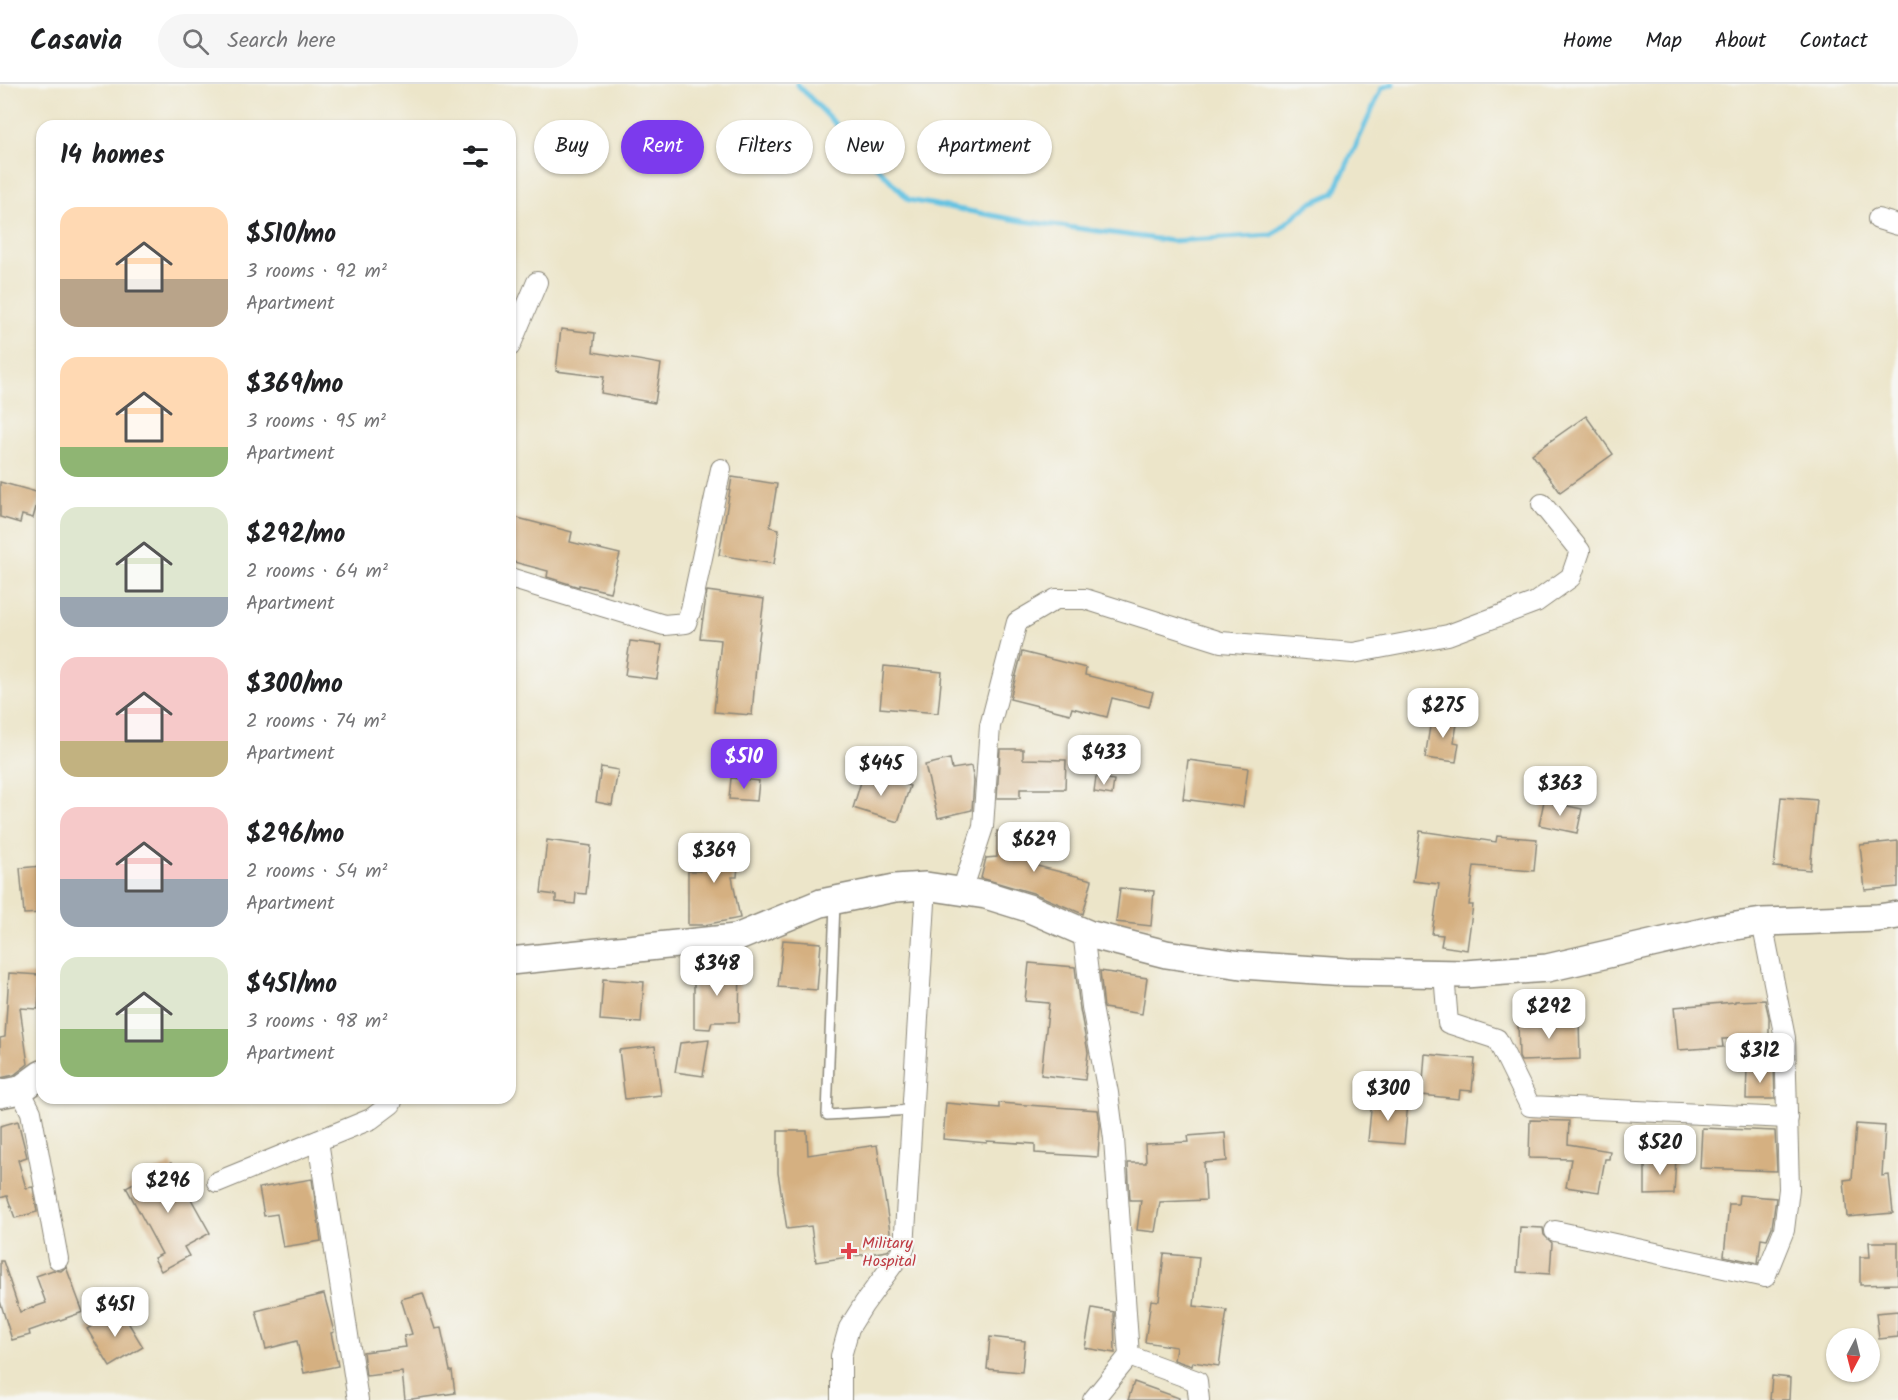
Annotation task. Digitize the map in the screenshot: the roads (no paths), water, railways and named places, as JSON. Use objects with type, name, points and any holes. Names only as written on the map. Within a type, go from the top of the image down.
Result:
[{"type":"street","points":[[1878,219],[1898,225]]},
{"type":"street","points":[[516,332],[537,282]]},
{"type":"street","points":[[516,580],[664,626],[686,623],[721,469]]},
{"type":"street","points":[[962,891],[983,827],[990,726],[1017,622],[1056,599],[1085,599],[1221,642],[1353,653],[1448,635],[1536,602],[1571,577],[1580,551],[1542,504]]},
{"type":"street","points":[[841,1400],[841,1356],[849,1328],[904,1249],[926,886]]},
{"type":"street","points":[[516,960],[736,938],[821,903],[895,888],[926,886],[986,895],[1028,908],[1083,932],[1166,954],[1241,965],[1346,972],[1465,974],[1547,968],[1716,929],[1762,922],[1878,918],[1898,915]]},
{"type":"street","points":[[1555,1232],[1765,1277],[1784,1230],[1789,1189],[1785,1038],[1762,922]]},
{"type":"street","points":[[1083,932],[1092,1007],[1114,1139],[1129,1356],[1093,1400]]},
{"type":"street","points":[[1444,974],[1448,1023],[1497,1039],[1530,1106],[1788,1118]]},
{"type":"street","points":[[36,1077],[10,1092],[31,1112],[58,1258]]},
{"type":"street","points":[[217,1182],[372,1119],[391,1104]]},
{"type":"street","points":[[318,1141],[358,1400]]},
{"type":"street","points":[[1129,1356],[1197,1381],[1199,1400]]},
{"type":"lane","points":[[835,900],[827,1115],[913,1110]]},
{"type":"waterway","points":[[797,84],[909,200],[1023,221],[1172,241],[1272,235],[1309,204],[1334,193],[1382,88],[1393,84]]},
{"type":"place","name":"Military Hospital","points":[[849,1251]]}]
